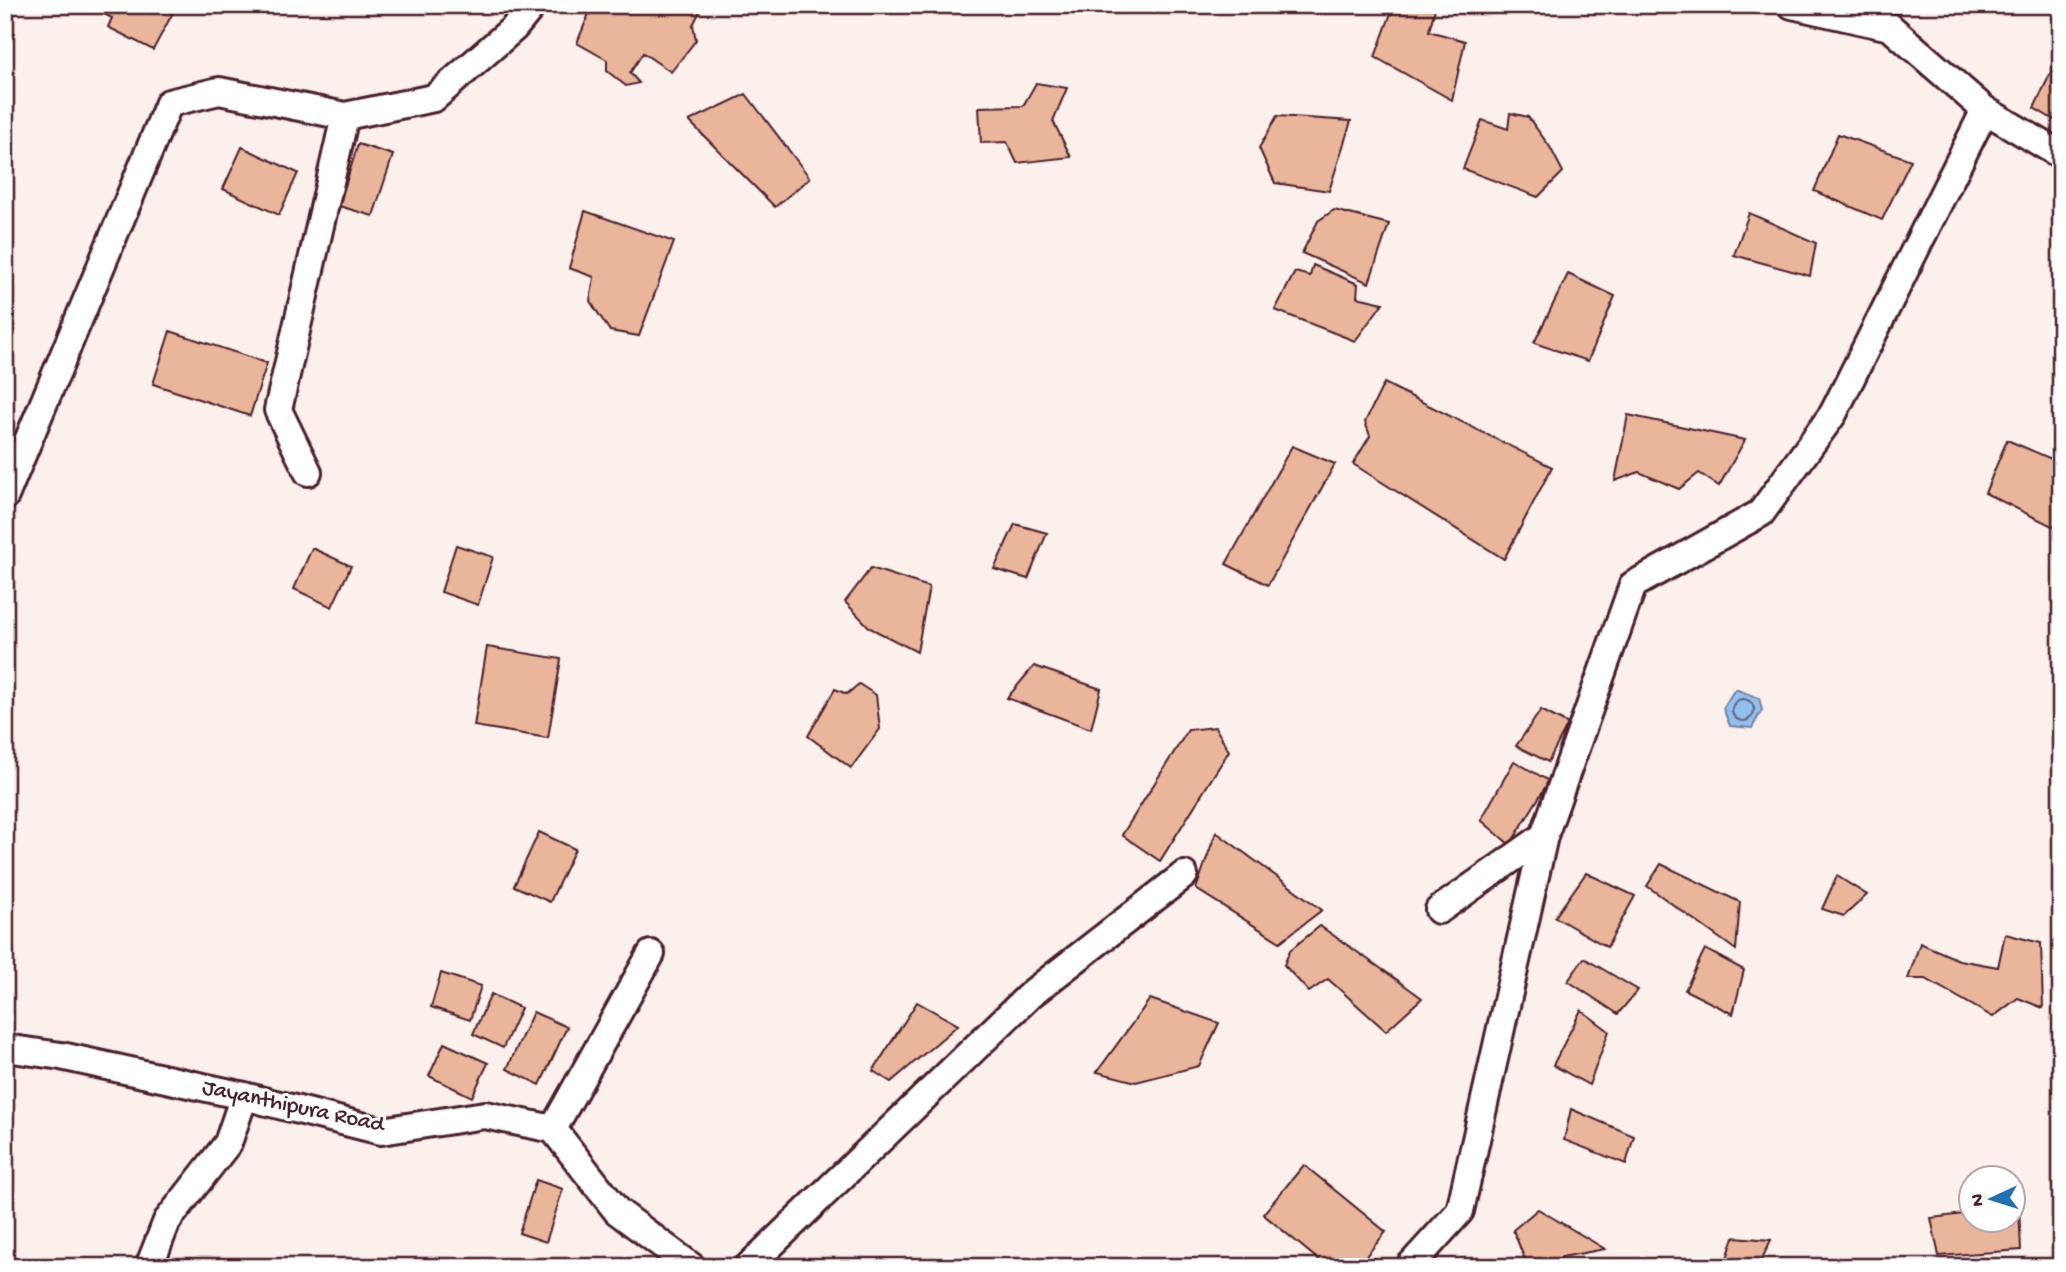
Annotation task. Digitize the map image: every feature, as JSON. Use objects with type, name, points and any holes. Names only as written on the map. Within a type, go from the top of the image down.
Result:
[{"type":"street","points":[[5,496],[169,103],[219,91],[345,116],[435,98],[514,28],[533,5]]},
{"type":"street","points":[[1792,5],[1890,27],[1985,110],[2061,155]]},
{"type":"street","points":[[1409,1267],[1460,1211],[1544,836],[1633,585],[1761,513],[1833,414],[1985,110]]},
{"type":"street","points":[[307,472],[278,410],[345,116]]},
{"type":"street","points":[[1439,910],[1544,836]]},
{"type":"street","points":[[748,1267],[1031,994],[1184,875]]},
{"type":"street","points":[[651,954],[553,1129],[617,1211],[692,1267]]},
{"type":"street","name":"Jayanthipura Road","points":[[5,1048],[61,1056],[244,1096],[381,1131],[485,1115],[553,1129]]},
{"type":"street","points":[[149,1267],[167,1221],[228,1143],[244,1096]]},
{"type":"water","points":[[1735,689],[1759,698],[1762,710],[1752,728],[1730,726],[1723,708]]},
{"type":"building","points":[[96,5],[177,5],[153,50],[108,27],[112,18],[94,9]]},
{"type":"building","points":[[586,5],[703,5],[693,25],[696,40],[671,72],[643,53],[630,73],[639,83],[626,86],[607,71],[607,60],[577,43],[590,11]]},
{"type":"building","points":[[1394,5],[1436,5],[1429,31],[1465,41],[1452,100],[1375,57]]},
{"type":"building","points":[[2061,51],[2061,124],[2034,108]]},
{"type":"building","points":[[1036,83],[1067,88],[1053,121],[1071,157],[1017,163],[1007,142],[981,143],[979,107],[1023,106]]},
{"type":"building","points":[[746,94],[810,178],[775,207],[689,121]]},
{"type":"building","points":[[1510,113],[1528,117],[1550,147],[1563,172],[1538,197],[1463,169],[1482,120],[1508,129]]},
{"type":"building","points":[[1277,116],[1351,121],[1329,191],[1275,183],[1259,148]]},
{"type":"building","points":[[1838,134],[1911,160],[1882,220],[1814,191]]},
{"type":"building","points":[[358,144],[393,155],[373,216],[339,206]]},
{"type":"building","points":[[242,147],[298,173],[279,215],[223,189]]},
{"type":"building","points":[[1334,210],[1389,224],[1369,283],[1302,253],[1318,221]]},
{"type":"building","points":[[585,211],[674,242],[639,336],[610,331],[590,301],[594,277],[569,268]]},
{"type":"building","points":[[1749,213],[1816,243],[1810,276],[1734,255]]},
{"type":"building","points":[[1313,265],[1358,284],[1357,297],[1383,303],[1355,341],[1275,310],[1295,272],[1310,276]]},
{"type":"building","points":[[1568,274],[1615,296],[1588,361],[1534,343]]},
{"type":"building","points":[[170,331],[267,363],[250,416],[153,384]]},
{"type":"building","points":[[1384,383],[1552,467],[1504,559],[1353,464],[1370,436],[1365,422]]},
{"type":"building","points":[[1628,415],[1745,440],[1719,486],[1699,473],[1679,489],[1639,472],[1615,481]]},
{"type":"building","points":[[2007,440],[2061,463],[2060,530],[1985,493]]},
{"type":"building","points":[[1292,446],[1335,464],[1268,585],[1226,564]]},
{"type":"building","points":[[1015,524],[1047,533],[1028,579],[994,569]]},
{"type":"building","points":[[456,545],[493,557],[478,605],[441,592]]},
{"type":"building","points":[[312,548],[351,566],[332,607],[294,589]]},
{"type":"building","points":[[871,568],[929,587],[917,652],[870,628],[845,602]]},
{"type":"building","points":[[487,647],[561,659],[548,738],[474,726]]},
{"type":"building","points":[[1034,666],[1101,689],[1091,729],[1007,698]]},
{"type":"building","points":[[859,684],[876,695],[880,729],[851,768],[808,736],[835,689],[847,694]]},
{"type":"building","points":[[1541,710],[1568,724],[1548,762],[1516,746]]},
{"type":"building","points":[[1215,727],[1229,751],[1160,861],[1122,835],[1188,730]]},
{"type":"building","points":[[1514,761],[1549,781],[1510,845],[1481,820]]},
{"type":"building","points":[[539,832],[575,849],[550,902],[514,886]]},
{"type":"building","points":[[1216,832],[1322,910],[1280,942],[1196,889]]},
{"type":"building","points":[[1661,864],[1740,902],[1736,950],[1647,886]]},
{"type":"building","points":[[1586,873],[1635,896],[1607,947],[1555,917]]},
{"type":"building","points":[[1837,876],[1867,895],[1844,916],[1822,909]]},
{"type":"building","points":[[1320,926],[1422,998],[1386,1031],[1328,979],[1309,992],[1284,965],[1290,950]]},
{"type":"building","points":[[2005,934],[2041,943],[2043,1008],[2018,998],[1993,1017],[1926,979],[1908,979],[1920,943],[1959,960],[1998,967]]},
{"type":"building","points":[[1705,949],[1744,970],[1733,1014],[1685,990]]},
{"type":"building","points":[[1584,958],[1638,990],[1618,1014],[1568,981]]},
{"type":"building","points":[[441,973],[481,986],[470,1020],[431,1007]]},
{"type":"building","points":[[491,994],[521,1008],[503,1048],[473,1034]]},
{"type":"building","points":[[1150,999],[1219,1023],[1199,1066],[1136,1082],[1097,1072]]},
{"type":"building","points":[[917,1002],[958,1025],[891,1082],[873,1071]]},
{"type":"building","points":[[1581,1010],[1609,1031],[1589,1085],[1553,1065]]},
{"type":"building","points":[[533,1012],[567,1027],[540,1085],[507,1069]]},
{"type":"building","points":[[444,1043],[488,1063],[472,1097],[429,1076]]},
{"type":"building","points":[[1571,1109],[1634,1136],[1626,1164],[1564,1140]]},
{"type":"building","points":[[1304,1165],[1386,1232],[1357,1267],[1327,1267],[1263,1214]]},
{"type":"building","points":[[536,1180],[563,1189],[546,1242],[519,1233]]},
{"type":"building","points":[[1538,1209],[1605,1249],[1562,1257],[1550,1267],[1528,1267],[1513,1230]]},
{"type":"building","points":[[1958,1215],[1958,1234],[2020,1234],[2021,1250],[1939,1256],[1931,1218]]},
{"type":"building","points":[[1734,1237],[1771,1240],[1758,1267],[1724,1267]]}]
